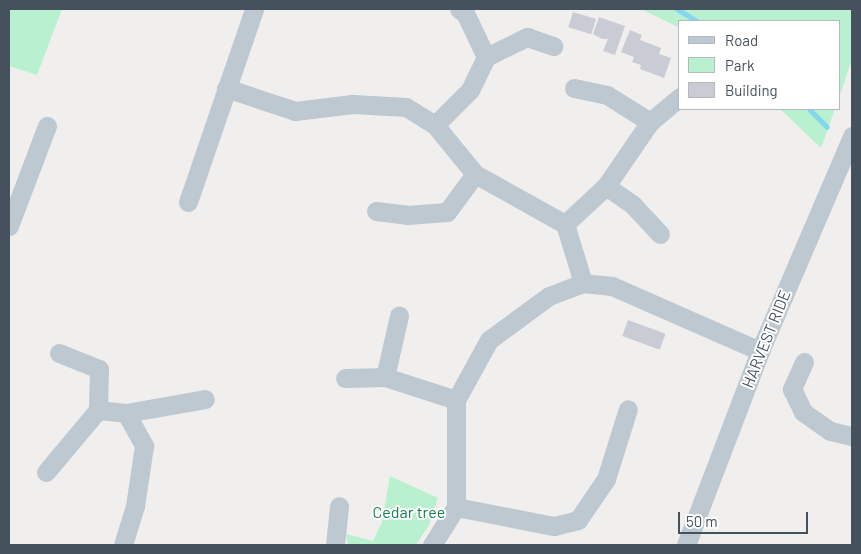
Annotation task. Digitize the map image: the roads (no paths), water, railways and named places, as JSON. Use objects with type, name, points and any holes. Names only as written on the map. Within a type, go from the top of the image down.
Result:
[{"type":"street","points":[[188,202],[254,9]]},
{"type":"street","points":[[459,9],[465,12],[486,57]]},
{"type":"street","points":[[435,125],[470,90],[486,57],[527,37],[553,46]]},
{"type":"street","points":[[226,88],[295,111],[353,104],[406,107],[435,125],[476,174],[565,224],[582,283]]},
{"type":"street","points":[[574,88],[606,95],[650,122]]},
{"type":"street","points":[[565,224],[606,186],[650,122],[678,98]]},
{"type":"street","points":[[9,226],[47,126]]},
{"type":"street","name":"HARVEST RIDE","points":[[686,545],[760,351],[852,136]]},
{"type":"street","points":[[376,211],[407,214],[447,212],[476,174]]},
{"type":"street","points":[[606,186],[632,204],[660,234]]},
{"type":"street","points":[[432,545],[456,507],[456,400],[489,340],[549,296],[582,283],[612,286],[760,351]]},
{"type":"street","points":[[385,377],[399,316]]},
{"type":"street","points":[[46,472],[98,410],[99,368],[59,353]]},
{"type":"street","points":[[804,362],[792,389],[803,412],[830,431],[852,436]]},
{"type":"street","points":[[345,378],[385,377],[456,400]]},
{"type":"street","points":[[98,410],[126,413],[205,399]]},
{"type":"street","points":[[456,507],[554,526],[578,520],[606,479],[628,408]]},
{"type":"street","points":[[123,545],[135,506],[144,446],[126,413]]},
{"type":"street","points":[[335,545],[339,506]]},
{"type":"waterway","points":[[677,9],[695,20]]},
{"type":"waterway","points":[[810,110],[827,127]]},
{"type":"park label","name":"Cedar tree","points":[[409,512]]}]
